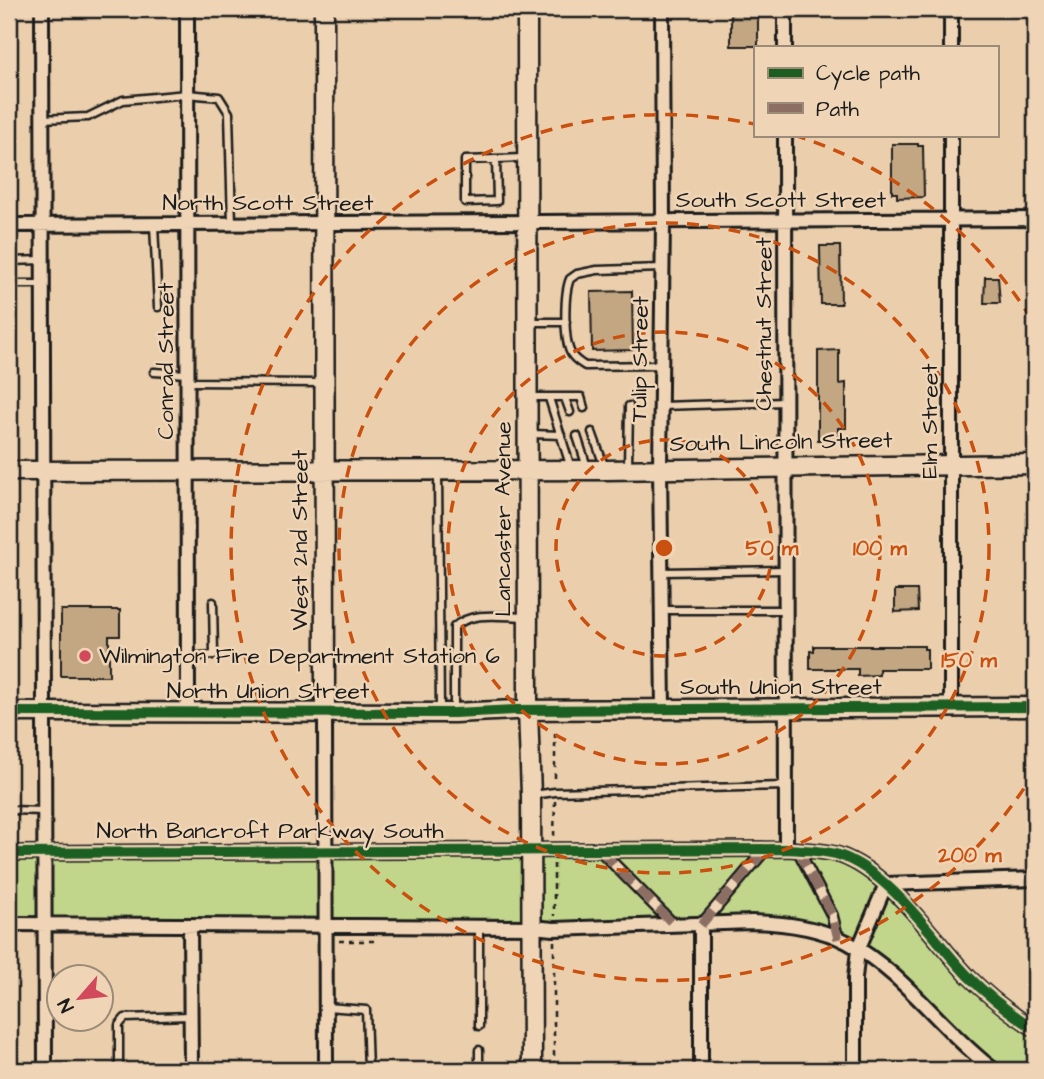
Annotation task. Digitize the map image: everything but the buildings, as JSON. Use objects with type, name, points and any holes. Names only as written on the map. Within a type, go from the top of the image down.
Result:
[{"type":"main road","name":"West 2nd Street","points":[[324,9],[325,713]]},
{"type":"main road","name":"Lancaster Avenue","points":[[527,9],[528,710],[532,1070]]},
{"type":"main road","name":"South Lincoln Street","points":[[9,471],[588,470],[1035,464]]},
{"type":"main road","name":"South Union Street","points":[[528,710],[1035,707]]},
{"type":"main road","name":"North Union Street","points":[[9,712],[447,713],[528,710]]},
{"type":"street","points":[[42,9],[45,1070]]},
{"type":"street","name":"Conrad Street","points":[[187,9],[187,471],[194,595],[188,657],[188,712]]},
{"type":"street","name":"Tulip Street","points":[[662,9],[663,268],[660,468],[663,709]]},
{"type":"street","points":[[785,9],[785,46]]},
{"type":"street","points":[[951,9],[951,46]]},
{"type":"street","name":"Chestnut Street","points":[[785,136],[786,786],[792,849]]},
{"type":"street","name":"Elm Street","points":[[951,136],[951,708]]},
{"type":"street","name":"South Scott Street","points":[[527,223],[1035,219]]},
{"type":"street","name":"North Scott Street","points":[[9,225],[527,223]]},
{"type":"street","name":"West 2nd Street","points":[[325,713],[327,1070]]},
{"type":"street","points":[[792,849],[832,915],[838,939]]},
{"type":"street","name":"North Bancroft Parkway South","points":[[9,853],[792,849],[841,856],[886,884],[969,976],[994,1000],[1035,1030]]},
{"type":"street","points":[[701,1070],[701,925],[765,850]]},
{"type":"street","points":[[601,851],[674,925]]},
{"type":"street","points":[[855,1070],[855,978],[858,950],[886,884],[1035,879]]},
{"type":"street","points":[[9,924],[554,929],[781,923],[801,926],[838,939],[888,970],[961,1042],[994,1070]]},
{"type":"street","points":[[190,925],[191,1070]]},
{"type":"lane","points":[[42,119],[88,117],[123,100],[187,94],[219,97],[229,113],[232,224]]},
{"type":"lane","points":[[496,159],[497,201],[465,202],[465,159],[527,158]]},
{"type":"lane","points":[[154,225],[158,307]]},
{"type":"lane","points":[[9,261],[43,260]]},
{"type":"lane","points":[[661,365],[585,366],[570,354],[567,344],[566,287],[570,279],[577,274],[597,270],[663,268]]},
{"type":"lane","points":[[9,284],[43,284]]},
{"type":"lane","points":[[527,322],[566,322]]},
{"type":"lane","points":[[155,372],[187,378],[325,383]]},
{"type":"lane","points":[[528,397],[581,397],[584,408]]},
{"type":"lane","points":[[549,398],[561,435],[588,470]]},
{"type":"lane","points":[[565,398],[570,412]]},
{"type":"lane","points":[[661,405],[785,402]]},
{"type":"lane","points":[[628,469],[629,406]]},
{"type":"lane","points":[[588,470],[592,432]]},
{"type":"lane","points":[[528,433],[561,435]]},
{"type":"lane","points":[[577,436],[588,470]]},
{"type":"lane","points":[[438,470],[447,713]]},
{"type":"lane","points":[[662,572],[786,570]]},
{"type":"lane","points":[[188,657],[214,655],[213,602]]},
{"type":"lane","points":[[662,610],[786,610]]},
{"type":"lane","points":[[447,713],[454,627],[472,616],[528,617]]},
{"type":"lane","points":[[531,795],[555,792],[786,786]]},
{"type":"lane","points":[[9,810],[44,811]]},
{"type":"lane","points":[[479,927],[479,1026]]},
{"type":"lane","points":[[327,1007],[366,1010],[368,1070]]},
{"type":"lane","points":[[119,1070],[119,1025],[125,1018],[190,1016]]},
{"type":"lane","points":[[479,1050],[479,1070]]},
{"type":"path","points":[[554,1070],[555,733]]},
{"type":"green space","points":[[825,852],[862,868],[969,977],[1035,1029],[1035,1070],[994,1070],[888,970],[822,933],[726,923],[9,924],[9,853]]},
{"type":"marked path","points":[[701,925],[765,850]]},
{"type":"marked path","points":[[798,850],[832,915],[838,939]]},
{"type":"marked path","points":[[601,851],[674,925]]},
{"type":"cycle path","points":[[9,712],[454,713],[515,710],[1035,707]]},
{"type":"cycle path","points":[[9,853],[786,849],[826,852],[858,864],[876,876],[909,908],[976,983],[1035,1029]]},
{"type":"place","name":"Wilmington Fire Department Station 6","points":[[85,656]]}]
